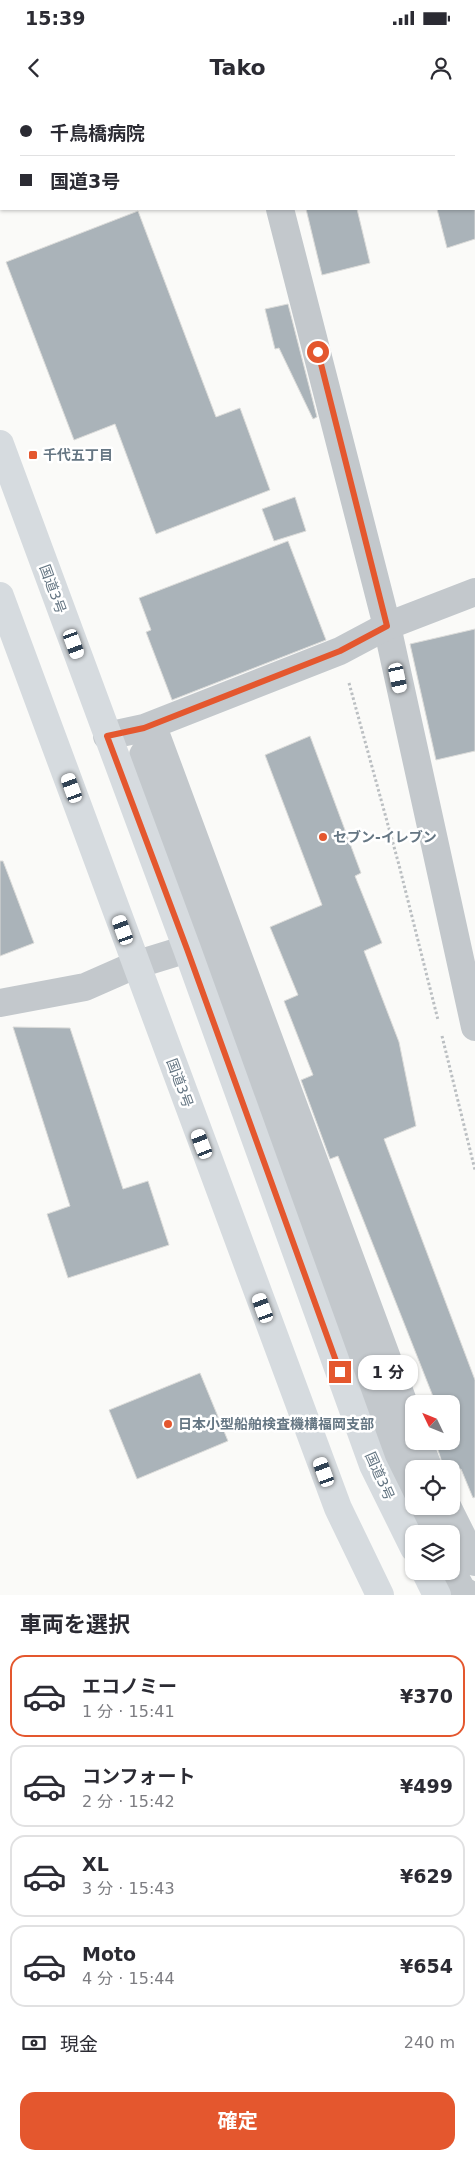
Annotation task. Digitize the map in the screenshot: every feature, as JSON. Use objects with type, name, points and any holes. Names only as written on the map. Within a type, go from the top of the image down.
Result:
[{"type":"highway","name":"国道3号","points":[[0,444],[187,949],[373,1465],[405,1530]]},
{"type":"highway","name":"国道3号","points":[[0,596],[60,753],[135,965],[338,1508],[380,1595]]},
{"type":"highway","points":[[430,1580],[437,1595]]},
{"type":"street","points":[[280,210],[387,626],[475,1027]]},
{"type":"street","points":[[107,736],[144,728],[340,651],[387,626],[475,592]]},
{"type":"street","points":[[405,1407],[158,740],[150,744],[144,755],[175,853],[396,1460],[405,1478]]},
{"type":"street","points":[[0,1003],[85,987],[135,965],[187,949]]},
{"type":"street","points":[[452,1515],[475,1562]]},
{"type":"street","points":[[456,1580],[462,1590],[471,1595]]},
{"type":"path","points":[[340,651],[399,865],[475,1170]]},
{"type":"building","points":[[306,210],[357,210],[370,263],[322,275]]},
{"type":"building","points":[[437,210],[475,210],[475,239],[447,248]]},
{"type":"building","points":[[138,211],[216,417],[240,408],[270,490],[156,534],[115,424],[74,440],[6,262]]},
{"type":"building","points":[[288,304],[317,417],[313,419],[279,348],[275,349],[265,309]]},
{"type":"building","points":[[295,497],[306,531],[274,541],[262,509]]},
{"type":"building","points":[[288,541],[326,640],[172,700],[146,632],[151,630],[139,598]]},
{"type":"building","points":[[475,629],[475,751],[436,760],[410,644]]},
{"type":"building","points":[[310,736],[361,873],[355,876],[382,943],[364,951],[399,1042],[416,1126],[384,1139],[475,1380],[475,1497],[473,1498],[460,1469],[460,1460],[441,1460],[438,1450],[460,1450],[460,1395],[432,1395],[338,1156],[330,1159],[301,1080],[313,1075],[284,1001],[298,995],[270,927],[322,905],[265,755]]},
{"type":"building","points":[[0,861],[3,861],[34,943],[0,956]]},
{"type":"building","points":[[13,1027],[70,1028],[123,1189],[148,1181],[169,1245],[68,1278],[47,1214],[70,1206]]},
{"type":"building","points":[[200,1373],[228,1441],[137,1479],[109,1410]]},
{"type":"place","name":"千代五丁目","points":[[33,455]]},
{"type":"place","name":"セブン-イレブン","points":[[323,837]]},
{"type":"place","name":"日本小型船舶検査機構福岡支部","points":[[168,1424]]},
{"type":"route","points":[[318,352],[387,626],[340,651],[144,728],[107,736],[187,949],[340,1372]]}]
